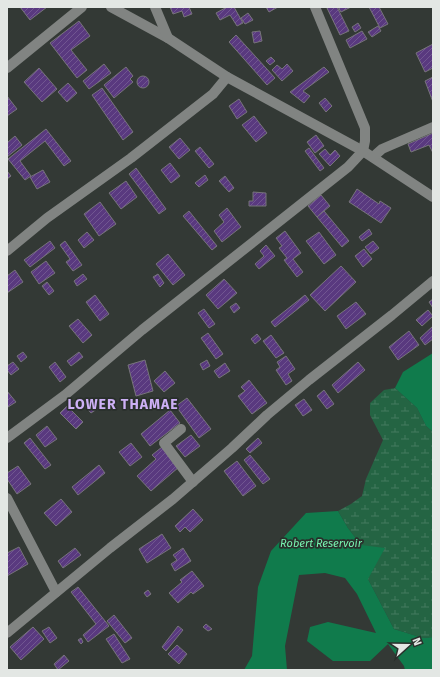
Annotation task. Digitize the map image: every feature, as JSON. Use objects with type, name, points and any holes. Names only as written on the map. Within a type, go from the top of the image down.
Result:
[{"type":"street","points":[[7,68],[82,7]]},
{"type":"street","points":[[111,7],[168,38],[227,76],[363,151],[433,197]]},
{"type":"street","points":[[155,7],[168,38]]},
{"type":"street","points":[[7,438],[65,395],[142,330],[301,205],[348,167],[363,151],[366,141],[364,128],[315,7]]},
{"type":"street","points":[[7,251],[47,218],[131,158],[213,94],[227,76]]},
{"type":"street","points":[[373,157],[382,148],[433,128]]},
{"type":"street","points":[[7,633],[193,482],[267,415],[309,380],[433,281]]},
{"type":"street","points":[[181,429],[164,443],[193,482]]},
{"type":"street","points":[[7,498],[56,592]]},
{"type":"green space","points":[[395,388],[417,408],[426,426],[433,432],[433,637],[423,638],[394,629],[368,579],[361,545],[348,528],[338,511],[362,496],[366,479],[383,440],[370,415],[370,403],[384,390]]},
{"type":"water","points":[[433,353],[433,432],[426,426],[417,408],[395,388],[403,372]]},
{"type":"water","name":"Robert Reservoir","points":[[338,511],[348,528],[361,545],[385,548],[368,579],[394,629],[423,638],[433,637],[433,670],[405,670],[404,666],[388,644],[370,661],[333,661],[307,641],[310,627],[328,622],[376,633],[357,594],[345,578],[325,573],[299,575],[285,646],[287,670],[244,670],[252,656],[258,587],[271,551],[306,513]]},
{"type":"building","points":[[20,7],[47,7],[30,20]]},
{"type":"building","points":[[170,7],[189,7],[192,14],[184,17],[182,11],[173,14]]},
{"type":"building","points":[[227,7],[234,7],[243,23],[237,26],[230,15],[220,20],[216,13]]},
{"type":"building","points":[[266,7],[278,7],[269,12]]},
{"type":"building","points":[[337,7],[349,31],[340,35],[327,8]]},
{"type":"building","points":[[338,7],[351,7],[341,12]]},
{"type":"building","points":[[369,7],[379,7],[388,24],[380,28]]},
{"type":"building","points":[[248,13],[253,20],[245,24],[241,18]]},
{"type":"building","points":[[79,21],[90,36],[71,50],[87,70],[77,78],[50,43]]},
{"type":"building","points":[[358,23],[361,28],[355,32],[352,27]]},
{"type":"building","points":[[378,26],[381,31],[372,37],[368,32]]},
{"type":"building","points":[[260,31],[262,41],[254,43],[252,32]]},
{"type":"building","points":[[362,31],[367,39],[350,48],[346,40]]},
{"type":"building","points":[[236,35],[275,78],[267,85],[229,42]]},
{"type":"building","points":[[433,44],[433,68],[425,72],[416,53]]},
{"type":"building","points":[[271,57],[275,61],[270,65],[266,61]]},
{"type":"building","points":[[104,64],[111,73],[89,89],[83,81]]},
{"type":"building","points":[[287,64],[293,71],[282,81],[272,70],[277,65],[282,69]]},
{"type":"building","points":[[126,67],[133,76],[130,79],[133,82],[114,98],[104,85]]},
{"type":"building","points":[[324,67],[329,72],[303,91],[310,96],[304,103],[290,92]]},
{"type":"building","points":[[39,68],[57,89],[42,102],[24,82]]},
{"type":"building","points":[[141,76],[145,76],[149,82],[145,88],[141,88],[137,84],[137,80]]},
{"type":"building","points":[[433,77],[433,102],[425,81]]},
{"type":"building","points":[[68,83],[77,93],[67,102],[58,92]]},
{"type":"building","points":[[102,88],[133,132],[123,140],[92,95]]},
{"type":"building","points":[[7,96],[17,109],[7,116]]},
{"type":"building","points":[[325,98],[332,106],[326,112],[319,103]]},
{"type":"building","points":[[239,99],[247,112],[237,119],[229,106]]},
{"type":"building","points":[[254,116],[267,133],[256,142],[242,125]]},
{"type":"building","points":[[46,129],[71,161],[64,166],[45,141],[20,161],[31,176],[25,180],[8,159]]},
{"type":"building","points":[[433,133],[433,153],[429,145],[411,152],[408,144]]},
{"type":"building","points":[[316,135],[324,146],[315,153],[307,142]]},
{"type":"building","points":[[15,136],[22,145],[7,157],[7,143]]},
{"type":"building","points":[[180,138],[190,150],[179,159],[169,147]]},
{"type":"building","points":[[200,147],[214,164],[209,168],[195,151]]},
{"type":"building","points":[[309,148],[324,168],[320,171],[305,151]]},
{"type":"building","points":[[325,149],[330,155],[335,150],[340,156],[330,166],[319,154]]},
{"type":"building","points":[[170,163],[180,176],[171,183],[161,170]]},
{"type":"building","points":[[136,168],[166,209],[159,214],[129,174]]},
{"type":"building","points":[[43,170],[50,182],[37,189],[30,177]]},
{"type":"building","points":[[7,171],[11,176],[7,179]]},
{"type":"building","points":[[205,175],[208,180],[199,187],[195,183]]},
{"type":"building","points":[[225,176],[234,188],[229,192],[219,181]]},
{"type":"building","points":[[126,181],[137,197],[121,209],[109,193]]},
{"type":"building","points":[[357,189],[379,204],[380,201],[391,208],[381,223],[349,202]]},
{"type":"building","points":[[253,192],[266,193],[266,206],[249,206],[249,201],[253,201]]},
{"type":"building","points":[[321,195],[330,206],[317,217],[308,206]]},
{"type":"building","points":[[100,202],[116,224],[99,236],[84,214]]},
{"type":"building","points":[[227,208],[241,227],[222,242],[214,231],[224,222],[219,215]]},
{"type":"building","points":[[189,211],[217,246],[212,250],[183,216]]},
{"type":"building","points":[[324,211],[349,241],[342,247],[317,217]]},
{"type":"building","points":[[369,229],[372,234],[362,241],[359,237]]},
{"type":"building","points":[[285,231],[301,253],[293,259],[303,272],[297,277],[284,260],[287,258],[279,248],[282,246],[276,238]]},
{"type":"building","points":[[87,232],[94,240],[84,248],[78,240]]},
{"type":"building","points":[[319,232],[336,255],[324,264],[306,241]]},
{"type":"building","points":[[50,241],[55,248],[30,267],[24,260]]},
{"type":"building","points":[[65,241],[82,265],[73,271],[66,262],[70,259],[60,245]]},
{"type":"building","points":[[373,241],[379,248],[371,254],[365,247]]},
{"type":"building","points":[[266,245],[275,256],[259,269],[255,264],[264,256],[260,251]]},
{"type":"building","points":[[364,249],[372,259],[363,267],[355,256]]},
{"type":"building","points":[[168,254],[185,275],[173,285],[156,264]]},
{"type":"building","points":[[46,261],[55,273],[39,284],[31,272]]},
{"type":"building","points":[[341,266],[356,282],[325,311],[310,295]]},
{"type":"building","points":[[15,270],[23,282],[7,293],[7,276]]},
{"type":"building","points":[[83,274],[87,279],[77,286],[74,281]]},
{"type":"building","points":[[158,274],[164,283],[160,287],[153,277]]},
{"type":"building","points":[[224,279],[237,293],[218,309],[206,295]]},
{"type":"building","points":[[47,282],[54,291],[49,295],[42,286]]},
{"type":"building","points":[[95,295],[109,314],[100,321],[86,302]]},
{"type":"building","points":[[305,295],[309,300],[275,327],[271,322]]},
{"type":"building","points":[[433,299],[433,308],[429,302]]},
{"type":"building","points":[[356,302],[366,314],[346,329],[337,316]]},
{"type":"building","points":[[236,303],[240,308],[234,313],[230,307]]},
{"type":"building","points":[[204,309],[215,324],[209,328],[198,313]]},
{"type":"building","points":[[428,310],[433,316],[422,326],[416,320]]},
{"type":"building","points":[[78,319],[92,335],[83,343],[69,326]]},
{"type":"building","points":[[433,326],[433,339],[425,345],[420,338]]},
{"type":"building","points":[[409,331],[419,345],[398,360],[389,347]]},
{"type":"building","points":[[208,333],[223,354],[216,359],[201,338]]},
{"type":"building","points":[[257,334],[261,339],[255,344],[251,339]]},
{"type":"building","points":[[271,335],[284,353],[276,358],[263,341]]},
{"type":"building","points":[[23,352],[27,357],[21,362],[17,356]]},
{"type":"building","points":[[79,352],[83,357],[71,366],[67,361]]},
{"type":"building","points":[[286,356],[295,369],[288,374],[292,381],[286,385],[276,370],[280,367],[277,362]]},
{"type":"building","points":[[145,360],[153,391],[136,396],[128,365]]},
{"type":"building","points":[[207,360],[210,366],[203,370],[200,364]]},
{"type":"building","points":[[13,362],[19,369],[11,375],[7,370],[7,366]]},
{"type":"building","points":[[55,362],[66,377],[60,382],[49,367]]},
{"type":"building","points":[[358,362],[365,370],[338,393],[332,385]]},
{"type":"building","points":[[225,363],[230,371],[219,378],[214,371]]},
{"type":"building","points":[[165,371],[175,383],[164,392],[154,381]]},
{"type":"building","points":[[249,380],[267,403],[252,414],[238,396],[245,391],[241,387]]},
{"type":"building","points":[[324,390],[334,404],[327,409],[317,396]]},
{"type":"building","points":[[7,391],[16,402],[8,407],[7,405]]},
{"type":"building","points":[[187,398],[211,429],[199,438],[176,406]]},
{"type":"building","points":[[89,399],[97,409],[91,413],[83,404]]},
{"type":"building","points":[[304,399],[312,410],[303,416],[295,405]]},
{"type":"building","points":[[67,406],[83,422],[76,429],[60,413]]},
{"type":"building","points":[[170,410],[180,423],[150,446],[141,434]]},
{"type":"building","points":[[47,426],[57,439],[45,447],[36,435]]},
{"type":"building","points":[[191,435],[200,446],[185,457],[176,446]]},
{"type":"building","points":[[30,438],[51,465],[45,469],[24,443]]},
{"type":"building","points":[[258,438],[262,443],[250,453],[246,449]]},
{"type":"building","points":[[131,443],[142,457],[130,466],[119,452]]},
{"type":"building","points":[[162,447],[179,467],[151,491],[137,476],[156,459],[152,455]]},
{"type":"building","points":[[250,455],[270,479],[263,484],[244,460]]},
{"type":"building","points":[[237,461],[256,486],[243,496],[224,471]]},
{"type":"building","points":[[99,465],[105,473],[78,495],[72,487]]},
{"type":"building","points":[[18,466],[31,484],[17,494],[7,479],[7,473]]},
{"type":"building","points":[[61,499],[72,512],[56,526],[44,513]]},
{"type":"building","points":[[193,509],[203,520],[190,532],[185,527],[180,532],[175,526]]},
{"type":"building","points":[[162,534],[171,548],[147,563],[139,549]]},
{"type":"building","points":[[19,547],[28,564],[7,576],[7,553]]},
{"type":"building","points":[[75,548],[81,555],[63,568],[58,561]]},
{"type":"building","points":[[183,548],[191,561],[175,571],[171,564],[177,560],[173,555]]},
{"type":"building","points":[[192,571],[204,586],[193,594],[191,592],[178,603],[169,593],[182,582],[180,580]]},
{"type":"building","points":[[78,587],[109,626],[88,642],[83,635],[96,624],[71,592]]},
{"type":"building","points":[[148,590],[151,594],[147,597],[144,593]]},
{"type":"building","points":[[114,615],[132,638],[125,643],[107,621]]},
{"type":"building","points":[[206,624],[212,629],[208,631],[203,627]]},
{"type":"building","points":[[178,626],[183,630],[166,651],[162,647]]},
{"type":"building","points":[[33,627],[44,639],[21,660],[10,647]]},
{"type":"building","points":[[49,627],[57,638],[50,643],[42,631]]},
{"type":"building","points":[[114,634],[130,659],[122,663],[106,639]]},
{"type":"building","points":[[81,638],[83,642],[81,644],[78,640]]},
{"type":"building","points":[[177,645],[187,654],[179,664],[168,654]]},
{"type":"building","points":[[64,655],[69,661],[58,670],[54,664]]},
{"type":"district","name":"LOWER THAMAE","points":[[123,404]]}]
